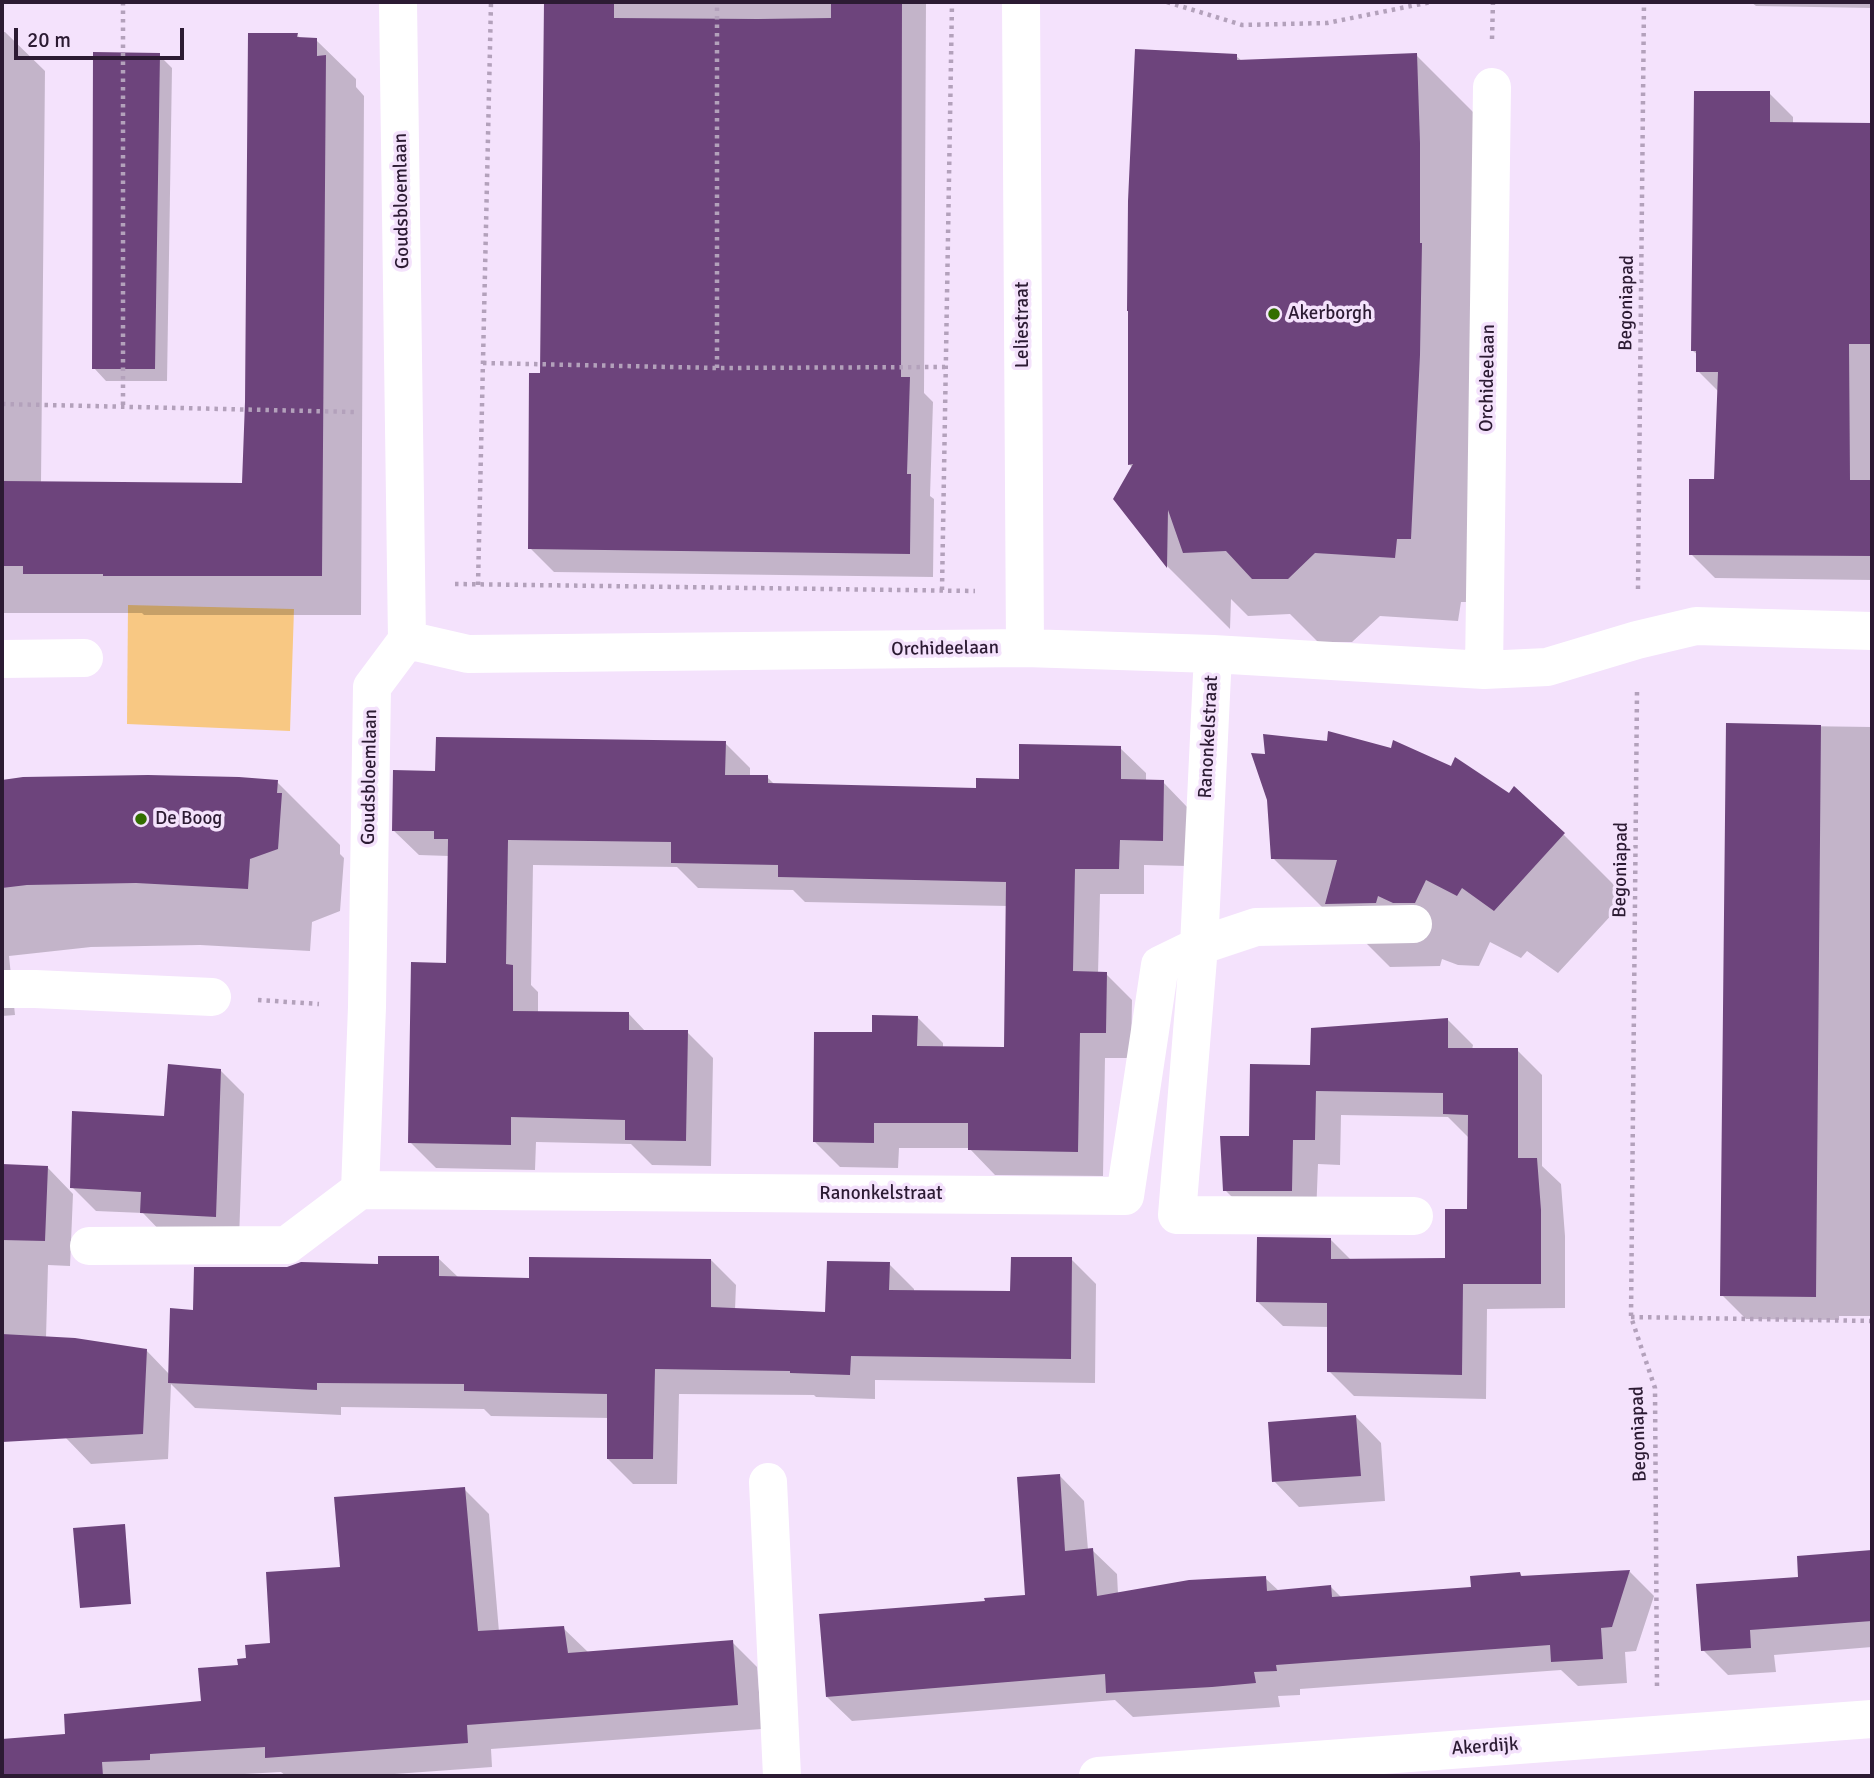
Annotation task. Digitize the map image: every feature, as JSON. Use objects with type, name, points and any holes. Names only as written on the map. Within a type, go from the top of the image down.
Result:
[{"type":"street","name":"Goudsbloemlaan","points":[[360,1190],[367,1007],[372,687],[407,640],[398,2]]},
{"type":"street","name":"Leliestraat","points":[[1021,2],[1025,648]]},
{"type":"street","name":"Orchideelaan","points":[[1484,670],[1492,87]]},
{"type":"street","name":"Orchideelaan","points":[[407,640],[468,654],[1025,648],[1213,654],[1484,670],[1547,667],[1637,640],[1696,626],[1872,631]]},
{"type":"street","name":"Ranonkelstraat","points":[[1213,654],[1199,946],[1177,1215],[1414,1216]]},
{"type":"street","points":[[2,659],[84,658]]},
{"type":"street","name":"Ranonkelstraat","points":[[360,1190],[1125,1196],[1160,965],[1199,946],[1256,927],[1413,925]]},
{"type":"street","points":[[2,989],[212,997]]},
{"type":"street","points":[[89,1246],[287,1245],[360,1190]]},
{"type":"street","points":[[768,1482],[782,1776]]},
{"type":"street","name":"Akerdijk","points":[[1098,1776],[1872,1719]]},
{"type":"path","points":[[122,2],[123,406]]},
{"type":"path","points":[[478,584],[491,2]]},
{"type":"path","points":[[717,2],[717,368]]},
{"type":"path","points":[[942,590],[952,2]]},
{"type":"path","points":[[1167,2],[1242,25],[1327,23],[1431,2]]},
{"type":"path","name":"Begoniapad","points":[[1644,2],[1631,1317],[1655,1388],[1657,1684],[1664,1733]]},
{"type":"path","points":[[483,363],[717,368],[945,367]]},
{"type":"path","points":[[2,404],[405,413]]},
{"type":"path","points":[[407,584],[1025,592]]},
{"type":"path","points":[[212,997],[367,1007]]},
{"type":"path","points":[[1631,1317],[1872,1321]]},
{"type":"shaded area","points":[[128,605],[294,609],[290,731],[127,724]]},
{"type":"building","points":[[544,2],[614,2],[614,18],[758,19],[831,18],[831,2],[902,2],[901,377],[910,377],[907,474],[911,474],[910,554],[528,549],[529,373],[540,373]]},
{"type":"building","points":[[248,33],[298,33],[297,37],[317,38],[317,56],[326,55],[322,576],[23,574],[23,566],[2,566],[2,481],[242,483]]},
{"type":"building","name":"Akerborgh","points":[[1135,49],[1237,54],[1237,60],[1417,53],[1422,243],[1420,355],[1411,539],[1397,539],[1395,558],[1315,553],[1288,579],[1252,579],[1226,551],[1183,553],[1168,510],[1167,568],[1113,499],[1133,464],[1128,465],[1127,311],[1128,201]]},
{"type":"building","points":[[93,52],[160,53],[155,369],[92,369]]},
{"type":"building","points":[[1694,91],[1770,91],[1770,122],[1872,123],[1871,344],[1849,344],[1850,480],[1872,480],[1872,556],[1689,555],[1689,479],[1714,479],[1718,372],[1696,372],[1696,351],[1691,351]]},
{"type":"building","points":[[1726,723],[1821,725],[1816,1297],[1720,1296]]},
{"type":"building","points":[[1328,731],[1391,748],[1393,740],[1451,766],[1455,757],[1509,793],[1514,786],[1565,833],[1494,911],[1462,888],[1457,896],[1426,880],[1415,903],[1393,903],[1378,896],[1376,903],[1325,904],[1337,860],[1271,859],[1267,800],[1251,753],[1265,754],[1263,734],[1327,741]]},
{"type":"building","points":[[436,737],[726,741],[725,775],[768,775],[768,783],[976,788],[976,778],[1019,779],[1019,744],[1121,746],[1121,779],[1164,780],[1163,841],[1120,840],[1119,869],[1075,869],[1073,971],[1107,972],[1106,1033],[1080,1033],[1078,1152],[968,1150],[968,1123],[874,1123],[874,1143],[813,1142],[814,1032],[872,1032],[872,1015],[918,1016],[917,1046],[1004,1047],[1006,882],[778,877],[778,865],[671,863],[671,842],[508,840],[506,964],[513,965],[513,1011],[629,1012],[629,1030],[688,1030],[686,1141],[625,1140],[625,1120],[511,1117],[511,1145],[408,1143],[411,962],[446,963],[448,839],[434,839],[434,831],[392,831],[393,770],[435,771]]},
{"type":"building","name":"De Boog","points":[[148,775],[278,780],[277,793],[282,793],[278,849],[250,859],[248,889],[136,883],[2,888],[2,780],[23,777]]},
{"type":"building","points":[[1448,1018],[1448,1048],[1518,1048],[1518,1158],[1537,1158],[1541,1210],[1541,1284],[1463,1284],[1462,1375],[1327,1372],[1327,1303],[1256,1302],[1257,1237],[1331,1238],[1331,1259],[1445,1258],[1445,1209],[1467,1209],[1468,1115],[1443,1114],[1443,1093],[1316,1091],[1315,1140],[1293,1140],[1292,1191],[1223,1191],[1220,1136],[1249,1136],[1250,1064],[1310,1065],[1311,1028]]},
{"type":"building","points":[[168,1064],[221,1069],[216,1217],[140,1213],[141,1192],[70,1188],[72,1111],[164,1116]]},
{"type":"building","points":[[2,1164],[48,1166],[45,1241],[2,1240]]},
{"type":"building","points":[[378,1256],[439,1256],[439,1276],[529,1278],[529,1257],[711,1259],[711,1307],[825,1312],[827,1261],[890,1262],[889,1290],[1010,1291],[1011,1257],[1072,1257],[1071,1359],[851,1356],[850,1375],[790,1371],[655,1369],[653,1459],[607,1459],[607,1394],[464,1391],[464,1384],[317,1383],[317,1390],[168,1383],[170,1308],[193,1310],[194,1267],[287,1267],[301,1262],[378,1264]]},
{"type":"building","points":[[2,1334],[75,1338],[147,1349],[143,1434],[2,1442]]},
{"type":"building","points":[[1356,1415],[1361,1476],[1272,1482],[1268,1422]]},
{"type":"building","points":[[1060,1474],[1065,1551],[1093,1548],[1097,1596],[1189,1580],[1266,1576],[1267,1591],[1331,1585],[1332,1597],[1471,1587],[1470,1576],[1520,1572],[1521,1576],[1630,1570],[1612,1627],[1601,1628],[1603,1659],[1551,1662],[1550,1645],[1276,1665],[1277,1671],[1254,1672],[1256,1683],[1212,1687],[1106,1693],[1105,1674],[826,1697],[819,1614],[985,1601],[984,1598],[1025,1595],[1017,1477]]},
{"type":"building","points":[[465,1487],[478,1631],[564,1626],[568,1653],[733,1640],[738,1705],[467,1725],[468,1743],[265,1758],[265,1747],[150,1754],[150,1760],[102,1762],[103,1776],[2,1776],[2,1739],[65,1734],[64,1714],[201,1701],[198,1668],[238,1665],[237,1659],[246,1658],[245,1645],[270,1643],[266,1572],[340,1567],[334,1497]]},
{"type":"building","points":[[125,1524],[131,1604],[80,1608],[73,1528]]},
{"type":"building","points":[[1872,1550],[1872,1621],[1750,1630],[1751,1648],[1701,1651],[1696,1584],[1798,1577],[1797,1556]]},
{"type":"place","name":"Akerborgh","points":[[1274,314]]},
{"type":"place","name":"De Boog","points":[[141,819]]}]
